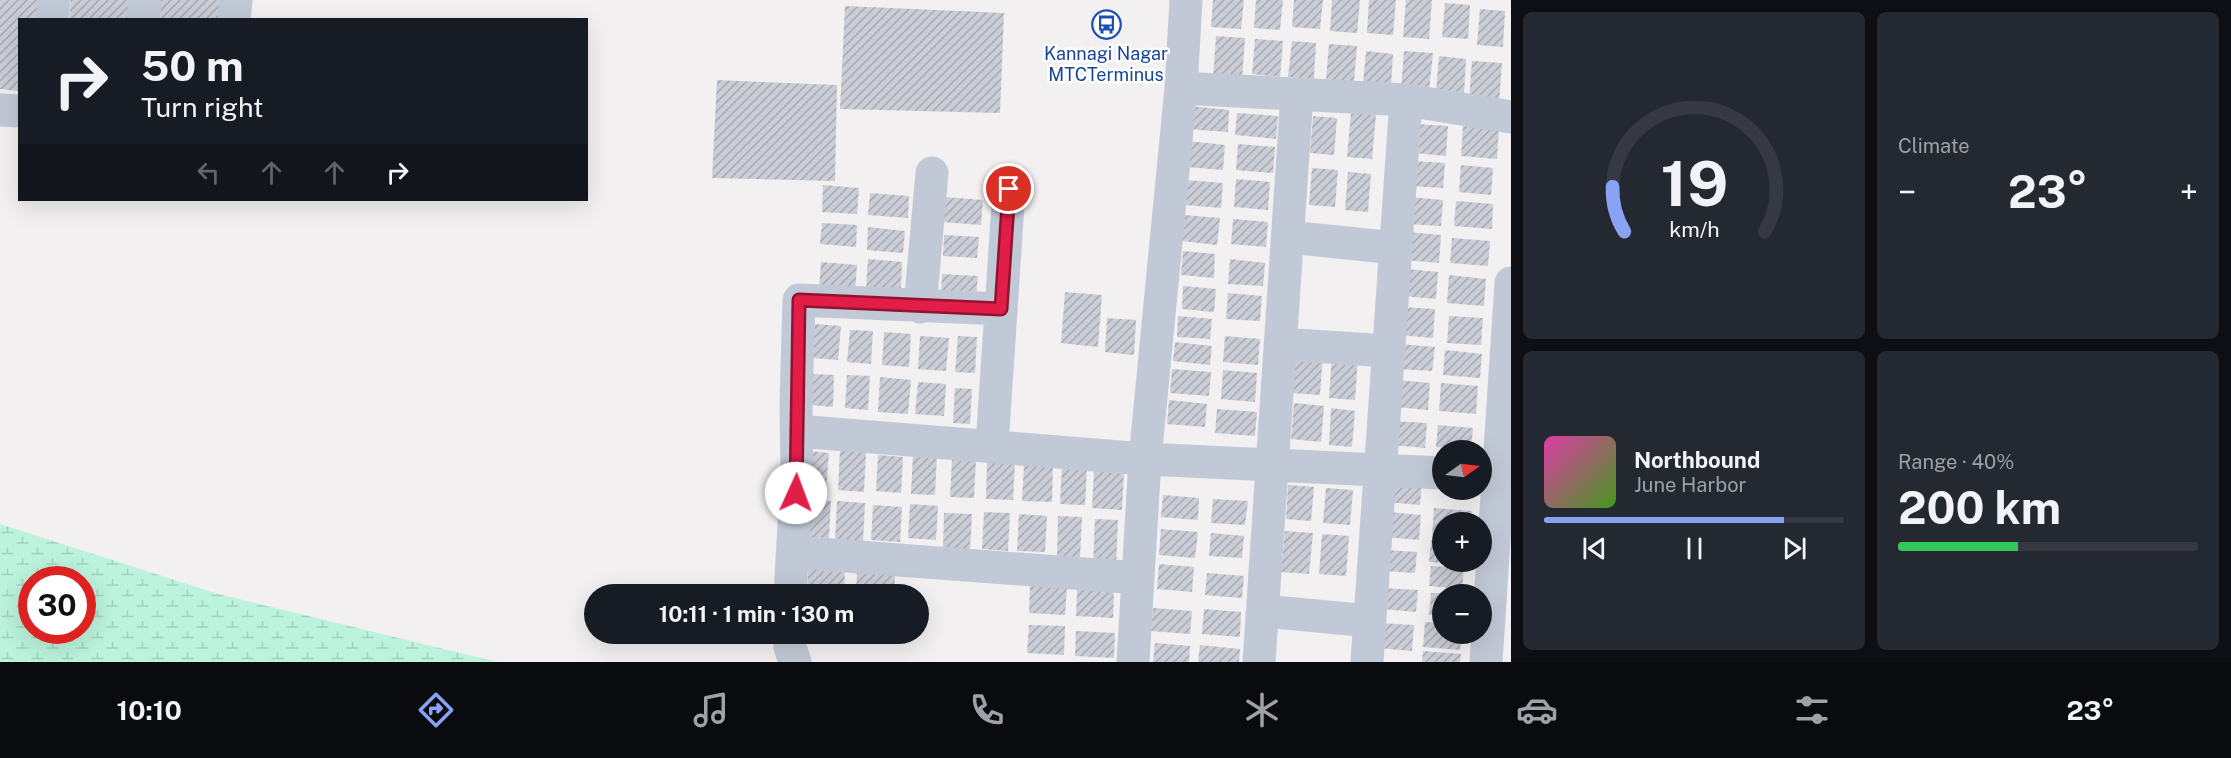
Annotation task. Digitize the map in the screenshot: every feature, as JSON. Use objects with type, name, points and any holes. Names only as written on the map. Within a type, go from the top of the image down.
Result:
[{"type":"street","points":[[52,18],[54,0]]},
{"type":"street","points":[[143,18],[145,0]]},
{"type":"street","points":[[234,18],[236,0]]},
{"type":"street","points":[[1133,662],[1145,459],[1181,88],[1186,0]]},
{"type":"street","points":[[1181,88],[1406,100],[1511,117]]},
{"type":"street","points":[[1260,662],[1297,94]]},
{"type":"street","points":[[1367,662],[1406,100]]},
{"type":"street","points":[[0,110],[18,111]]},
{"type":"street","points":[[920,307],[932,173]]},
{"type":"street","points":[[992,446],[1009,189]]},
{"type":"street","points":[[1288,237],[1396,248]]},
{"type":"street","points":[[1486,662],[1511,283]]},
{"type":"street","points":[[791,584],[797,473],[799,300],[1001,309]]},
{"type":"street","points":[[1281,344],[1388,351]]},
{"type":"street","points":[[797,431],[1145,459],[1432,472]]},
{"type":"street","points":[[793,552],[1138,578]]},
{"type":"street","points":[[1263,611],[1370,621]]},
{"type":"street","points":[[790,644],[795,662]]},
{"type":"green space","points":[[0,524],[218,594],[497,662],[0,662]]},
{"type":"building","points":[[0,0],[52,0],[51,18],[18,18],[18,91],[0,89]]},
{"type":"building","points":[[71,0],[141,0],[140,18],[69,18]]},
{"type":"building","points":[[155,0],[226,0],[225,18],[153,18]]},
{"type":"building","points":[[1213,0],[1244,0],[1241,29],[1211,27]]},
{"type":"building","points":[[1256,0],[1283,0],[1280,30],[1254,28]]},
{"type":"building","points":[[1294,0],[1323,0],[1320,29],[1292,27]]},
{"type":"building","points":[[1332,0],[1360,0],[1357,33],[1330,31]]},
{"type":"building","points":[[1369,0],[1396,0],[1393,35],[1367,33]]},
{"type":"building","points":[[1406,0],[1432,0],[1429,39],[1403,37]]},
{"type":"building","points":[[1445,3],[1470,5],[1468,39],[1442,37]]},
{"type":"building","points":[[845,6],[1004,13],[1000,113],[840,109]]},
{"type":"building","points":[[1480,9],[1505,11],[1503,47],[1477,45]]},
{"type":"building","points":[[1216,36],[1245,38],[1242,80],[1213,77]]},
{"type":"building","points":[[1255,39],[1283,41],[1280,77],[1252,74]]},
{"type":"building","points":[[1292,41],[1316,43],[1314,79],[1288,77]]},
{"type":"building","points":[[1329,44],[1357,46],[1354,82],[1326,80]]},
{"type":"building","points":[[1366,51],[1393,54],[1391,87],[1363,85]]},
{"type":"building","points":[[1404,51],[1433,53],[1429,91],[1401,89]]},
{"type":"building","points":[[1439,56],[1466,59],[1464,94],[1436,92]]},
{"type":"building","points":[[1472,61],[1502,63],[1499,104],[1469,101]]},
{"type":"building","points":[[717,80],[837,85],[835,181],[712,178]]},
{"type":"building","points":[[1189,106],[1229,110],[1228,132],[1187,129]]},
{"type":"building","points":[[1237,113],[1278,116],[1276,139],[1235,135]]},
{"type":"building","points":[[1351,113],[1376,115],[1372,159],[1347,157]]},
{"type":"building","points":[[1313,116],[1337,118],[1334,155],[1310,153]]},
{"type":"building","points":[[1417,124],[1448,126],[1446,156],[1414,153]]},
{"type":"building","points":[[1463,126],[1499,129],[1497,159],[1461,156]]},
{"type":"building","points":[[1188,141],[1225,145],[1223,170],[1186,167]]},
{"type":"building","points":[[1238,144],[1275,147],[1273,173],[1236,170]]},
{"type":"building","points":[[1413,161],[1445,163],[1443,188],[1411,186]]},
{"type":"building","points":[[1461,165],[1493,168],[1491,195],[1459,192]]},
{"type":"building","points":[[1312,168],[1338,170],[1335,207],[1309,205]]},
{"type":"building","points":[[1348,172],[1371,174],[1368,212],[1345,210]]},
{"type":"building","points":[[1236,179],[1270,182],[1268,210],[1234,207]]},
{"type":"building","points":[[1187,180],[1223,183],[1221,208],[1185,205]]},
{"type":"building","points":[[823,185],[859,188],[857,214],[822,212]]},
{"type":"building","points":[[870,193],[909,196],[908,218],[868,215]]},
{"type":"building","points":[[944,197],[983,200],[981,225],[942,222]]},
{"type":"building","points":[[1409,197],[1443,200],[1441,226],[1407,224]]},
{"type":"building","points":[[1456,201],[1493,204],[1492,229],[1454,226]]},
{"type":"building","points":[[1184,215],[1220,218],[1217,245],[1182,241]]},
{"type":"building","points":[[1233,219],[1268,222],[1266,247],[1231,244]]},
{"type":"building","points":[[822,223],[857,225],[856,247],[820,244]]},
{"type":"building","points":[[868,227],[905,231],[903,253],[867,250]]},
{"type":"building","points":[[1407,232],[1441,235],[1439,263],[1405,260]]},
{"type":"building","points":[[944,235],[979,237],[977,258],[943,256]]},
{"type":"building","points":[[1452,238],[1490,241],[1488,266],[1450,263]]},
{"type":"building","points":[[1183,251],[1215,254],[1214,278],[1181,275]]},
{"type":"building","points":[[868,259],[902,262],[901,290],[866,288]]},
{"type":"building","points":[[1230,259],[1265,263],[1263,286],[1228,284]]},
{"type":"building","points":[[821,262],[857,265],[855,293],[819,290]]},
{"type":"building","points":[[1406,269],[1438,272],[1436,299],[1403,296]]},
{"type":"building","points":[[942,274],[978,276],[976,298],[941,296]]},
{"type":"building","points":[[1449,275],[1486,279],[1484,306],[1447,303]]},
{"type":"building","points":[[1183,286],[1216,289],[1214,312],[1182,309]]},
{"type":"building","points":[[1065,292],[1102,295],[1098,347],[1061,343]]},
{"type":"building","points":[[1228,293],[1262,296],[1260,321],[1226,319]]},
{"type":"building","points":[[1402,307],[1435,309],[1433,338],[1400,335]]},
{"type":"building","points":[[1178,316],[1212,319],[1210,339],[1177,337]]},
{"type":"building","points":[[1449,316],[1483,318],[1481,345],[1447,343]]},
{"type":"building","points":[[1107,318],[1136,320],[1134,355],[1105,352]]},
{"type":"building","points":[[815,324],[841,326],[838,360],[812,358]]},
{"type":"building","points":[[850,330],[873,331],[871,364],[847,362]]},
{"type":"building","points":[[884,332],[911,334],[909,367],[882,365]]},
{"type":"building","points":[[920,336],[949,338],[946,371],[918,369]]},
{"type":"building","points":[[958,336],[977,337],[975,373],[955,372]]},
{"type":"building","points":[[1225,336],[1260,339],[1258,365],[1223,362]]},
{"type":"building","points":[[1175,342],[1212,346],[1210,365],[1173,361]]},
{"type":"building","points":[[1400,344],[1435,347],[1432,371],[1398,369]]},
{"type":"building","points":[[1445,350],[1482,354],[1480,378],[1443,375]]},
{"type":"building","points":[[1296,351],[1323,354],[1320,395],[1292,393]]},
{"type":"building","points":[[1332,355],[1358,357],[1355,400],[1329,398]]},
{"type":"building","points":[[1172,369],[1211,372],[1209,396],[1170,393]]},
{"type":"building","points":[[1223,370],[1257,373],[1255,402],[1221,399]]},
{"type":"building","points":[[811,374],[834,375],[833,407],[810,405]]},
{"type":"building","points":[[847,375],[870,376],[868,410],[845,408]]},
{"type":"building","points":[[880,377],[911,380],[908,414],[878,412]]},
{"type":"building","points":[[1397,380],[1430,383],[1428,410],[1395,407]]},
{"type":"building","points":[[918,382],[946,384],[944,416],[915,414]]},
{"type":"building","points":[[1441,383],[1478,386],[1476,414],[1439,411]]},
{"type":"building","points":[[955,388],[972,389],[970,424],[953,423]]},
{"type":"building","points":[[1169,400],[1207,404],[1205,427],[1167,424]]},
{"type":"building","points":[[1294,403],[1324,406],[1321,442],[1291,439]]},
{"type":"building","points":[[1331,408],[1355,411],[1352,447],[1329,445]]},
{"type":"building","points":[[1217,409],[1257,412],[1255,436],[1215,433]]},
{"type":"building","points":[[1393,421],[1427,423],[1425,448],[1391,445]]},
{"type":"building","points":[[1438,425],[1473,428],[1472,440],[1437,440]]},
{"type":"building","points":[[840,449],[866,451],[864,492],[838,490]]},
{"type":"building","points":[[809,451],[829,453],[826,491],[807,490]]},
{"type":"building","points":[[913,453],[937,454],[935,495],[911,494]]},
{"type":"building","points":[[878,455],[903,457],[901,493],[876,491]]},
{"type":"building","points":[[952,459],[976,460],[974,498],[950,497]]},
{"type":"building","points":[[987,462],[1015,463],[1013,500],[986,499]]},
{"type":"building","points":[[1024,464],[1053,465],[1052,502],[1022,501]]},
{"type":"building","points":[[1062,465],[1087,467],[1085,505],[1060,504]]},
{"type":"building","points":[[1094,471],[1124,473],[1122,510],[1092,508]]},
{"type":"building","points":[[1389,478],[1422,481],[1420,505],[1387,502]]},
{"type":"building","points":[[1288,485],[1314,487],[1311,521],[1286,519]]},
{"type":"building","points":[[1326,488],[1353,490],[1350,525],[1323,523]]},
{"type":"building","points":[[1163,495],[1199,498],[1198,520],[1161,517]]},
{"type":"building","points":[[1213,499],[1248,501],[1245,525],[1211,523]]},
{"type":"building","points":[[803,500],[831,501],[829,538],[801,537]]},
{"type":"building","points":[[837,501],[865,503],[863,542],[835,540]]},
{"type":"building","points":[[910,504],[938,506],[936,540],[908,538]]},
{"type":"building","points":[[873,505],[902,507],[900,542],[871,540]]},
{"type":"building","points":[[1434,508],[1472,511],[1472,512],[1434,512]]},
{"type":"building","points":[[984,512],[1010,513],[1008,551],[982,549]]},
{"type":"building","points":[[1388,512],[1421,515],[1419,540],[1386,537]]},
{"type":"building","points":[[944,513],[972,514],[970,550],[943,548]]},
{"type":"building","points":[[1019,514],[1047,516],[1045,552],[1017,551]]},
{"type":"building","points":[[1058,516],[1082,517],[1080,558],[1057,557]]},
{"type":"building","points":[[1095,519],[1118,520],[1116,567],[1093,566]]},
{"type":"building","points":[[1161,529],[1198,532],[1195,558],[1159,555]]},
{"type":"building","points":[[1285,531],[1313,533],[1309,574],[1281,572]]},
{"type":"building","points":[[1211,533],[1244,536],[1242,558],[1209,556]]},
{"type":"building","points":[[1322,534],[1349,536],[1346,576],[1319,574]]},
{"type":"building","points":[[1431,540],[1432,540],[1432,562],[1429,562]]},
{"type":"building","points":[[1386,550],[1417,552],[1415,573],[1385,571]]},
{"type":"building","points":[[1159,564],[1194,567],[1192,592],[1157,589]]},
{"type":"building","points":[[1431,566],[1432,572],[1464,572],[1462,584],[1432,584],[1432,586],[1429,586]]},
{"type":"building","points":[[808,568],[845,570],[844,584],[807,584]]},
{"type":"building","points":[[857,572],[895,574],[894,584],[856,584]]},
{"type":"building","points":[[1207,573],[1244,576],[1242,598],[1205,595]]},
{"type":"building","points":[[1030,585],[1067,587],[1065,615],[1029,613]]},
{"type":"building","points":[[1383,588],[1418,590],[1416,612],[1382,609]]},
{"type":"building","points":[[1077,589],[1114,591],[1113,618],[1076,616]]},
{"type":"building","points":[[1431,593],[1432,593],[1432,615],[1429,615]]},
{"type":"building","points":[[1153,608],[1192,611],[1190,634],[1151,631]]},
{"type":"building","points":[[1204,609],[1241,612],[1240,637],[1202,634]]},
{"type":"building","points":[[1425,622],[1432,622],[1432,644],[1461,644],[1460,650],[1423,647]]},
{"type":"building","points":[[1379,623],[1414,625],[1412,651],[1378,648]]},
{"type":"building","points":[[1029,625],[1065,626],[1064,655],[1027,653]]},
{"type":"building","points":[[1076,631],[1115,633],[1114,658],[1075,656]]},
{"type":"building","points":[[1155,643],[1190,646],[1189,662],[1153,662]]},
{"type":"building","points":[[1200,645],[1240,649],[1239,662],[1198,662]]},
{"type":"building","points":[[1423,651],[1461,654],[1460,662],[1422,662]]},
{"type":"place","name":"Kannagi Nagar MTCTerminus","points":[[1106,24]]},
{"type":"route","points":[[796,493],[799,300],[1001,309],[1009,189]]}]
